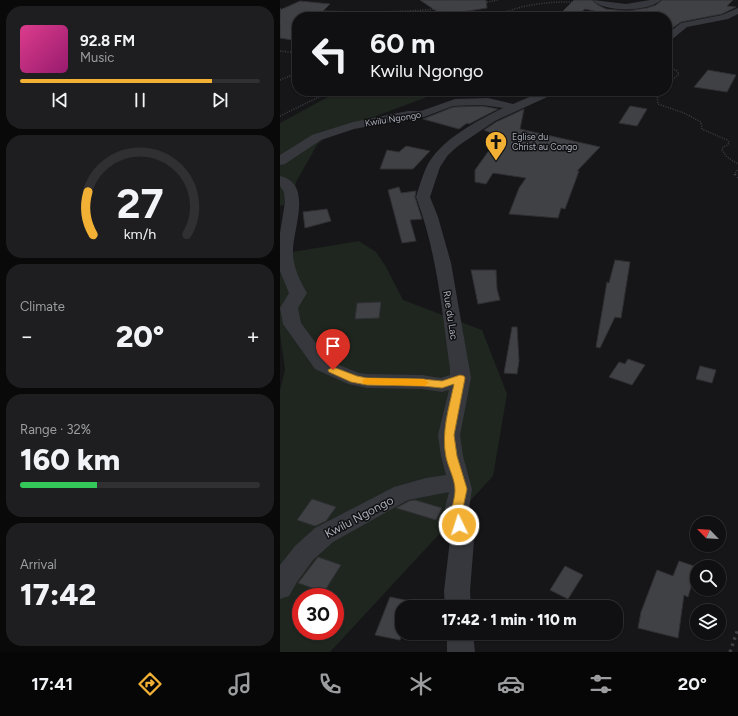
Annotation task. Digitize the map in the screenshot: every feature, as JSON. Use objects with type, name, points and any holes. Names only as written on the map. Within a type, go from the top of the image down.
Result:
[{"type":"street","points":[[599,2],[624,7],[650,4],[657,0]]},
{"type":"street","points":[[672,35],[684,25],[725,17],[738,11]]},
{"type":"street","name":"Rue du Lac","points":[[458,600],[462,540],[457,513],[461,489],[452,456],[449,435],[460,378],[443,263],[431,217],[423,197],[433,167],[443,152],[491,118],[541,96]]},
{"type":"street","name":"Kwilu Ngongo","points":[[280,161],[296,149],[323,134],[360,124],[408,115],[415,116],[424,114],[454,102],[475,100],[497,102],[513,108]]},
{"type":"street","points":[[280,180],[284,180],[289,188],[293,203],[285,253],[288,274],[298,293],[289,308],[292,324],[322,365],[355,379],[367,381],[422,382],[442,385],[460,378]]},
{"type":"street","name":"Kwilu Ngongo","points":[[280,588],[288,574],[304,553],[324,535],[402,494],[426,487],[460,482]]},
{"type":"street","points":[[460,640],[461,652]]},
{"type":"path","points":[[280,9],[343,12],[393,12],[448,8],[498,0]]},
{"type":"path","points":[[506,12],[560,2],[599,2]]},
{"type":"path","points":[[280,22],[292,23]]},
{"type":"path","points":[[280,51],[292,52]]},
{"type":"path","points":[[672,69],[676,70],[679,74],[672,80]]},
{"type":"path","points":[[280,80],[292,75]]},
{"type":"path","points":[[280,116],[321,96]]},
{"type":"path","points":[[657,96],[658,104],[701,122],[702,129],[727,140],[729,142],[728,145],[723,147],[722,150],[727,156],[738,164]]},
{"type":"path","points":[[738,169],[734,175],[738,178]]},
{"type":"path","points":[[730,652],[738,629]]},
{"type":"shaded area","points":[[330,96],[430,96],[355,124],[333,130],[317,145],[296,182],[293,203],[280,206],[280,123]]},
{"type":"shaded area","points":[[359,241],[376,252],[386,267],[403,300],[482,330],[507,394],[493,476],[344,637],[344,588],[292,588],[292,640],[341,640],[330,652],[280,652],[280,390],[285,370],[280,333],[280,254]]},
{"type":"building","points":[[420,0],[486,0],[487,8],[461,12],[438,12]]},
{"type":"building","points":[[574,0],[592,0],[606,9],[627,11],[647,8],[656,5],[662,0],[733,0],[727,6],[736,7],[722,14],[681,22],[672,28],[672,12],[598,12],[585,9],[581,12],[562,12]]},
{"type":"building","points":[[300,1],[330,4],[322,12],[292,12],[292,40],[280,38],[280,10]]},
{"type":"building","points":[[708,70],[736,75],[727,92],[694,87]]},
{"type":"building","points":[[482,106],[498,109],[469,124],[467,123],[459,129],[423,119],[453,107]]},
{"type":"building","points":[[630,106],[647,109],[637,126],[619,123]]},
{"type":"building","points":[[524,109],[520,129],[600,147],[577,171],[579,171],[565,209],[561,208],[558,218],[509,214],[519,188],[526,178],[493,173],[486,184],[475,182],[475,170],[495,142],[490,141],[498,136],[484,130],[496,122]]},
{"type":"building","points":[[406,146],[430,151],[413,169],[380,169],[387,150],[399,152]]},
{"type":"building","points":[[399,187],[401,193],[416,191],[415,197],[422,219],[410,220],[416,241],[402,243],[388,190]]},
{"type":"building","points":[[327,209],[331,221],[305,228],[303,212]]},
{"type":"building","points":[[615,260],[630,262],[621,318],[615,317],[600,348],[596,347],[607,282],[609,283]]},
{"type":"building","points":[[471,270],[496,270],[497,289],[500,300],[478,304]]},
{"type":"building","points":[[381,302],[379,318],[355,319],[357,303]]},
{"type":"building","points":[[512,327],[517,327],[519,361],[517,374],[504,373]]},
{"type":"building","points":[[628,359],[645,365],[632,385],[609,377],[619,362],[625,364]]},
{"type":"building","points":[[700,366],[716,370],[712,383],[696,379]]},
{"type":"building","points":[[312,499],[336,507],[326,521],[315,526],[297,520]]},
{"type":"building","points":[[415,500],[442,508],[436,520],[396,508],[409,501]]},
{"type":"building","points":[[318,557],[341,565],[327,588],[312,588],[298,583]]},
{"type":"building","points":[[679,561],[690,565],[690,590],[688,597],[684,595],[678,638],[638,628],[641,612],[657,570],[673,576]]},
{"type":"building","points":[[565,566],[583,575],[568,599],[550,590]]},
{"type":"building","points":[[390,597],[405,600],[395,600],[395,639],[375,635]]},
{"type":"slow traffic","points":[[367,381],[424,383]]},
{"type":"place","name":"Eglise du Christ au Congo","points":[[496,162]]},
{"type":"route","points":[[333,370],[355,379],[367,381],[422,382],[442,385],[460,378],[449,435],[449,444],[461,489],[457,508],[459,525]]}]
